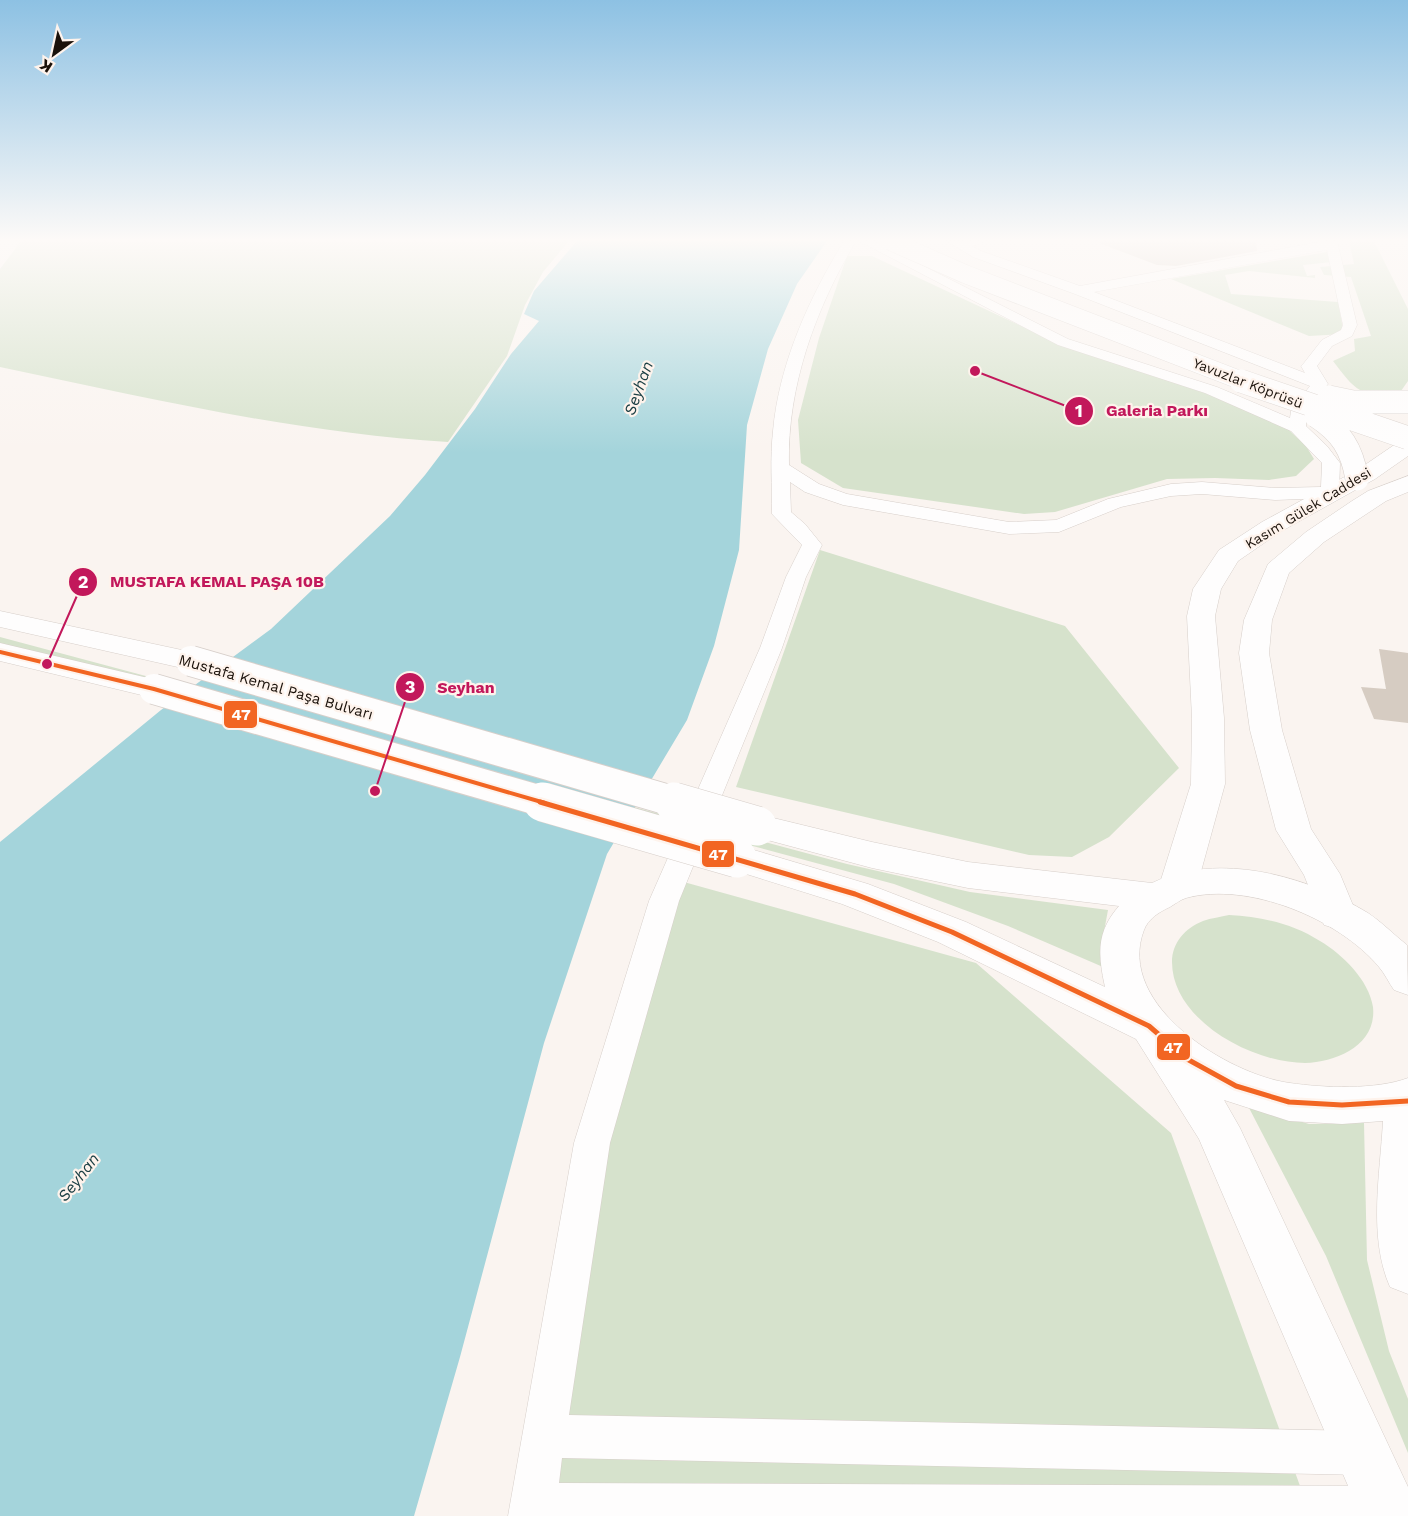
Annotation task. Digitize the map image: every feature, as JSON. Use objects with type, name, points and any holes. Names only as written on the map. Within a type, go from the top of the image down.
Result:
[{"type":"main road","name":"Yavuzlar Köprüsü","points":[[1068,312],[1408,438]]},
{"type":"main road","name":"Yavuzlar Köprüsü","points":[[1088,312],[1291,394],[1408,427]]},
{"type":"main road","points":[[1291,394],[1353,402],[1408,402]]},
{"type":"main road","points":[[1291,394],[1347,440],[1355,458],[1357,479]]},
{"type":"main road","name":"Kasım Gülek Caddesi","points":[[1167,891],[1208,784],[1208,718],[1201,616],[1207,589],[1228,556],[1408,446]]},
{"type":"main road","name":"Kasım Gülek Caddesi","points":[[1338,915],[1322,874],[1294,830],[1266,730],[1254,653],[1258,620],[1277,570],[1315,537],[1361,506],[1377,496],[1408,483]]},
{"type":"main road","name":"Mustafa Kemal Paşa Bulvarı","points":[[0,619],[191,661],[757,826],[872,855],[968,875],[1167,891],[1220,881],[1262,885],[1310,900],[1355,924],[1393,949],[1393,956],[1408,979]]},
{"type":"main road","points":[[4,656],[154,689],[855,894],[952,932],[1149,1026],[1187,1059],[1236,1086],[1289,1102],[1342,1105],[1407,1100],[1402,1225],[1408,1270]]},
{"type":"main road","points":[[1167,891],[1145,902],[1126,924],[1119,955],[1126,990],[1217,1128],[1390,1512]]},
{"type":"street","points":[[813,312],[784,405],[780,467],[782,514],[812,544],[796,577],[771,648],[660,913],[592,1143],[533,1510],[1390,1512]]},
{"type":"street","points":[[780,467],[812,488],[843,499],[1009,528],[1059,526],[1115,503],[1171,490],[1202,488],[1275,494],[1330,492],[1330,463],[1322,450],[1297,427],[1211,390],[1063,342],[1003,312]]},
{"type":"street","points":[[1134,312],[1320,384]]},
{"type":"street","points":[[1320,384],[1310,366],[1327,343],[1347,333],[1350,326],[1347,312]]},
{"type":"street","points":[[1297,427],[1299,411],[1320,384]]},
{"type":"street","points":[[545,1436],[1363,1453]]},
{"type":"green space","points":[[0,312],[523,312],[507,356],[448,442],[335,431],[223,413],[0,367]]},
{"type":"green space","points":[[828,312],[991,312],[1066,347],[1212,395],[1289,430],[1306,446],[1314,459],[1296,476],[1269,480],[1167,479],[1055,512],[1024,514],[843,488],[801,463],[798,420]]},
{"type":"green space","points":[[1250,312],[1340,312],[1344,334],[1309,336]]},
{"type":"green space","points":[[1363,312],[1408,312],[1408,381],[1401,391],[1376,394],[1361,390],[1348,380],[1333,361],[1355,351],[1354,339],[1371,336]]},
{"type":"green space","points":[[820,550],[1065,626],[1179,768],[1109,837],[1072,857],[1029,855],[736,787]]},
{"type":"green space","points":[[0,637],[847,864],[970,892],[1108,910],[1103,937],[1110,970],[1008,926],[894,884],[0,643]]},
{"type":"green space","points":[[673,879],[976,963],[1171,1133],[1311,1516],[712,1516],[534,1505],[592,1143]]},
{"type":"green space","points":[[1229,915],[1265,919],[1288,925],[1328,946],[1345,960],[1366,987],[1373,1007],[1373,1020],[1369,1032],[1362,1041],[1342,1055],[1330,1059],[1305,1063],[1284,1061],[1240,1046],[1219,1034],[1200,1019],[1185,1002],[1176,983],[1172,962],[1174,949],[1185,932],[1196,924]]},
{"type":"green space","points":[[1248,1106],[1309,1124],[1364,1123],[1367,1260],[1389,1351],[1408,1399],[1408,1453],[1326,1256]]},
{"type":"water","points":[[525,312],[785,312],[768,349],[747,425],[739,550],[714,646],[687,720],[607,854],[544,1043],[460,1357],[414,1516],[0,1516],[0,842],[161,710],[271,629],[390,516],[425,475],[475,409],[511,354],[539,321],[524,314]]},
{"type":"building","points":[[1379,649],[1408,653],[1408,723],[1374,719],[1361,687],[1386,689]]},
{"type":"transit line","name":"47","points":[[0,652],[154,689],[855,894],[952,932],[1149,1026],[1187,1059],[1236,1086],[1289,1102],[1342,1105],[1408,1101]]},
{"type":"place","name":"Galeria Parkı","points":[[975,371]]},
{"type":"place","name":"MUSTAFA KEMAL PAŞA 10B","points":[[47,664]]},
{"type":"place","name":"Seyhan","points":[[375,791]]}]
